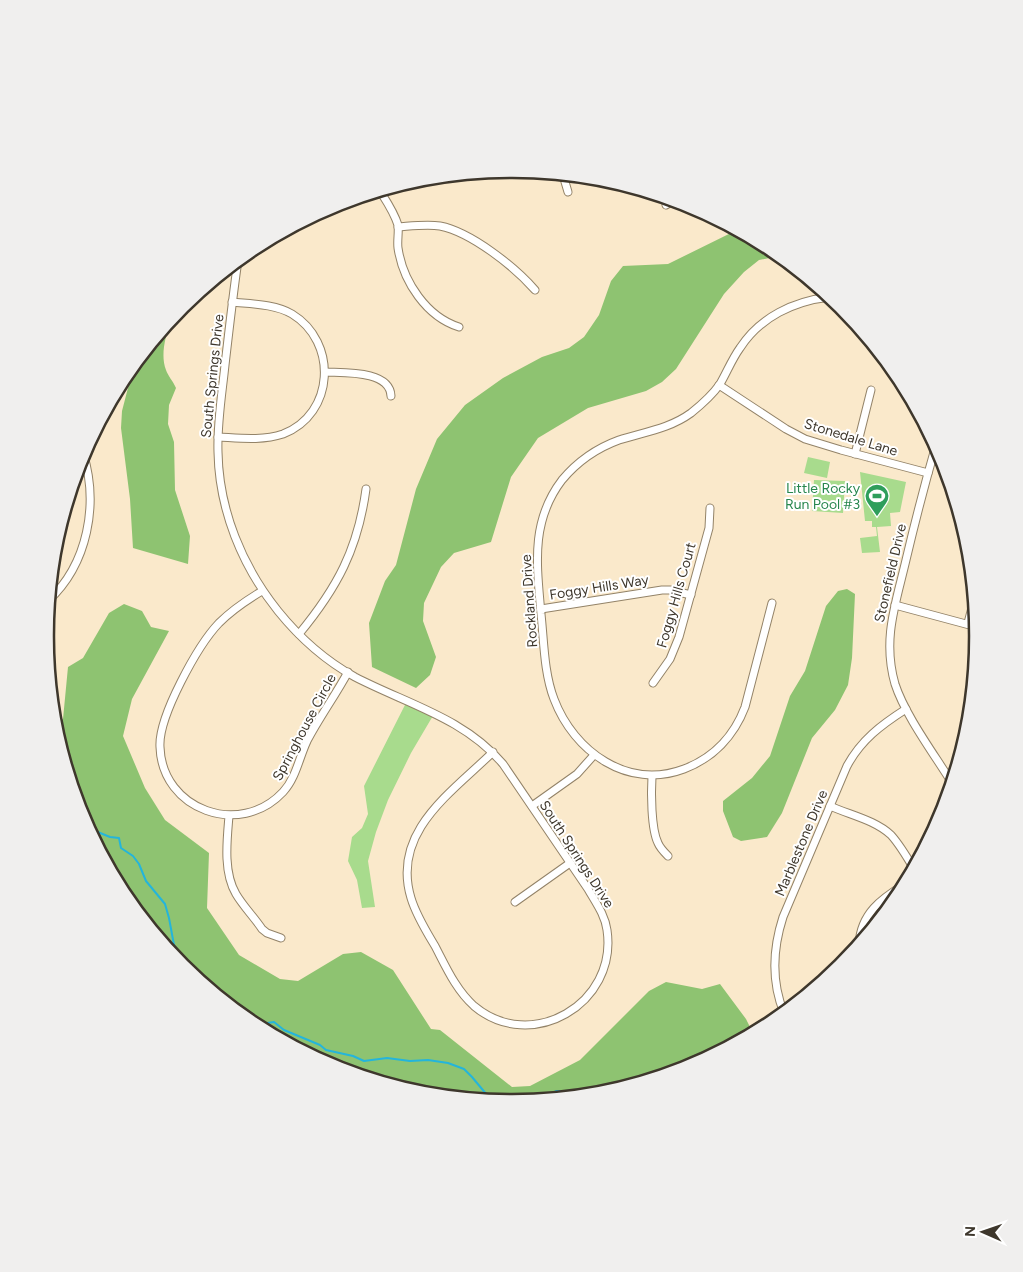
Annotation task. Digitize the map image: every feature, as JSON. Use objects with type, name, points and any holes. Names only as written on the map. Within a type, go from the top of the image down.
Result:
[{"type":"street","points":[[565,181],[568,192]]},
{"type":"street","points":[[384,197],[390,206],[398,227],[398,249],[412,287],[430,310],[442,321],[459,327]]},
{"type":"street","points":[[398,227],[440,226],[469,236],[522,276],[535,290]]},
{"type":"street","name":"South Springs Drive","points":[[237,270],[218,437],[220,474],[228,516],[242,555],[262,591],[299,634],[338,667],[458,727],[476,738],[493,752],[532,806],[601,910],[606,924],[608,940],[604,970],[598,983],[577,1008],[549,1022],[517,1024],[501,1020],[486,1014],[466,997],[449,972],[414,908],[409,890],[407,871],[412,844],[424,820],[493,752]]},
{"type":"street","name":"Rockland Drive","points":[[772,603],[745,707],[732,733],[716,750],[697,763],[675,772],[652,776],[626,771],[594,755],[584,747],[570,729],[554,700],[548,675],[541,609],[537,559],[538,536],[547,507],[562,481],[580,462],[601,448],[666,426],[682,418],[702,403],[719,385],[739,348],[760,325],[791,306],[820,298]]},
{"type":"street","points":[[218,437],[264,438],[281,434],[294,428],[309,415],[317,404],[326,372],[320,346],[311,330],[303,321],[292,314],[276,308],[232,302]]},
{"type":"street","points":[[326,372],[353,373],[372,377],[386,385],[391,396]]},
{"type":"street","name":"Stonedale Lane","points":[[719,385],[796,434],[855,454],[928,473]]},
{"type":"street","points":[[855,454],[871,390]]},
{"type":"street","name":"Stonefield Drive","points":[[932,457],[895,605],[890,631],[890,658],[895,684],[906,709],[947,775]]},
{"type":"street","points":[[56,591],[65,581],[82,549],[88,526],[91,504],[90,481],[87,467]]},
{"type":"street","points":[[299,634],[327,598],[346,563],[358,533],[366,489]]},
{"type":"street","name":"Foggy Hills Court","points":[[652,683],[676,648],[709,528],[710,508]]},
{"type":"street","name":"Foggy Hills Way","points":[[541,609],[662,590],[691,595]]},
{"type":"street","name":"Springhouse Circle","points":[[262,591],[231,612],[218,624],[201,646],[167,712],[160,734],[160,747],[162,764],[176,790],[200,808],[212,813],[228,816],[240,815],[258,809],[274,800],[282,793],[296,772],[308,740],[348,672]]},
{"type":"street","points":[[895,605],[968,623]]},
{"type":"street","name":"Marblestone Drive","points":[[782,1005],[775,973],[776,941],[783,917],[847,766],[859,746],[878,728],[906,709]]},
{"type":"street","points":[[532,806],[577,774],[594,755]]},
{"type":"street","points":[[652,776],[656,838],[658,845],[668,856]]},
{"type":"street","points":[[830,806],[874,823],[886,831],[898,843],[910,861]]},
{"type":"street","points":[[228,816],[228,867],[232,887],[262,929],[281,938]]},
{"type":"street","points":[[515,902],[570,863]]},
{"type":"street","points":[[861,932],[869,912],[879,901],[889,895]]},
{"type":"green space","points":[[729,234],[770,258],[759,260],[744,272],[724,294],[676,369],[662,382],[646,391],[588,408],[538,438],[511,477],[491,542],[454,553],[441,567],[424,603],[423,621],[436,657],[430,675],[416,688],[372,667],[369,623],[385,581],[396,565],[416,489],[437,439],[465,405],[503,378],[542,357],[569,348],[584,337],[599,315],[611,281],[623,266],[668,264]]},
{"type":"green space","points":[[167,334],[164,346],[164,364],[176,388],[169,405],[168,424],[174,442],[175,490],[190,536],[188,564],[133,548],[130,499],[121,428],[122,411],[129,386],[148,357]]},
{"type":"green space","points":[[808,457],[830,462],[827,478],[804,473]]},
{"type":"green space","name":"Little Rocky Run Pool #3","points":[[860,472],[906,482],[900,512],[890,513],[891,526],[877,527],[880,552],[862,553],[860,538],[877,536],[876,527],[872,527],[872,521],[865,521]]},
{"type":"green space","points":[[814,480],[845,481],[843,513],[812,511]]},
{"type":"green space","points":[[847,589],[855,594],[852,658],[848,685],[835,710],[812,738],[782,813],[767,837],[741,841],[733,837],[723,811],[723,801],[752,778],[770,756],[790,696],[805,671],[826,606],[838,591]]},
{"type":"green space","points":[[124,604],[142,611],[151,627],[169,631],[132,699],[123,736],[145,788],[165,820],[209,853],[207,908],[239,955],[280,979],[298,981],[343,954],[361,952],[393,970],[431,1029],[440,1030],[512,1087],[530,1086],[580,1060],[649,991],[666,982],[702,989],[720,984],[750,1026],[714,1047],[687,1059],[630,1078],[571,1090],[512,1094],[452,1090],[393,1078],[336,1059],[309,1047],[257,1017],[188,960],[148,915],[115,865],[101,838],[78,783],[69,754],[62,720],[68,667],[83,658],[109,613]]},
{"type":"green space","points":[[407,701],[434,714],[411,753],[388,800],[376,832],[368,861],[375,907],[362,908],[357,880],[348,861],[352,837],[362,828],[368,814],[364,786]]},
{"type":"waterway","points":[[98,832],[119,838],[121,848],[133,856],[139,864],[146,881],[165,904],[175,946]]},
{"type":"waterway","points":[[267,1023],[274,1022],[284,1030],[320,1045],[326,1050],[353,1056],[364,1061],[387,1058],[448,1063],[464,1069],[485,1093]]},
{"type":"place","name":"Little Rocky Run Pool #3","points":[[877,517]]}]
